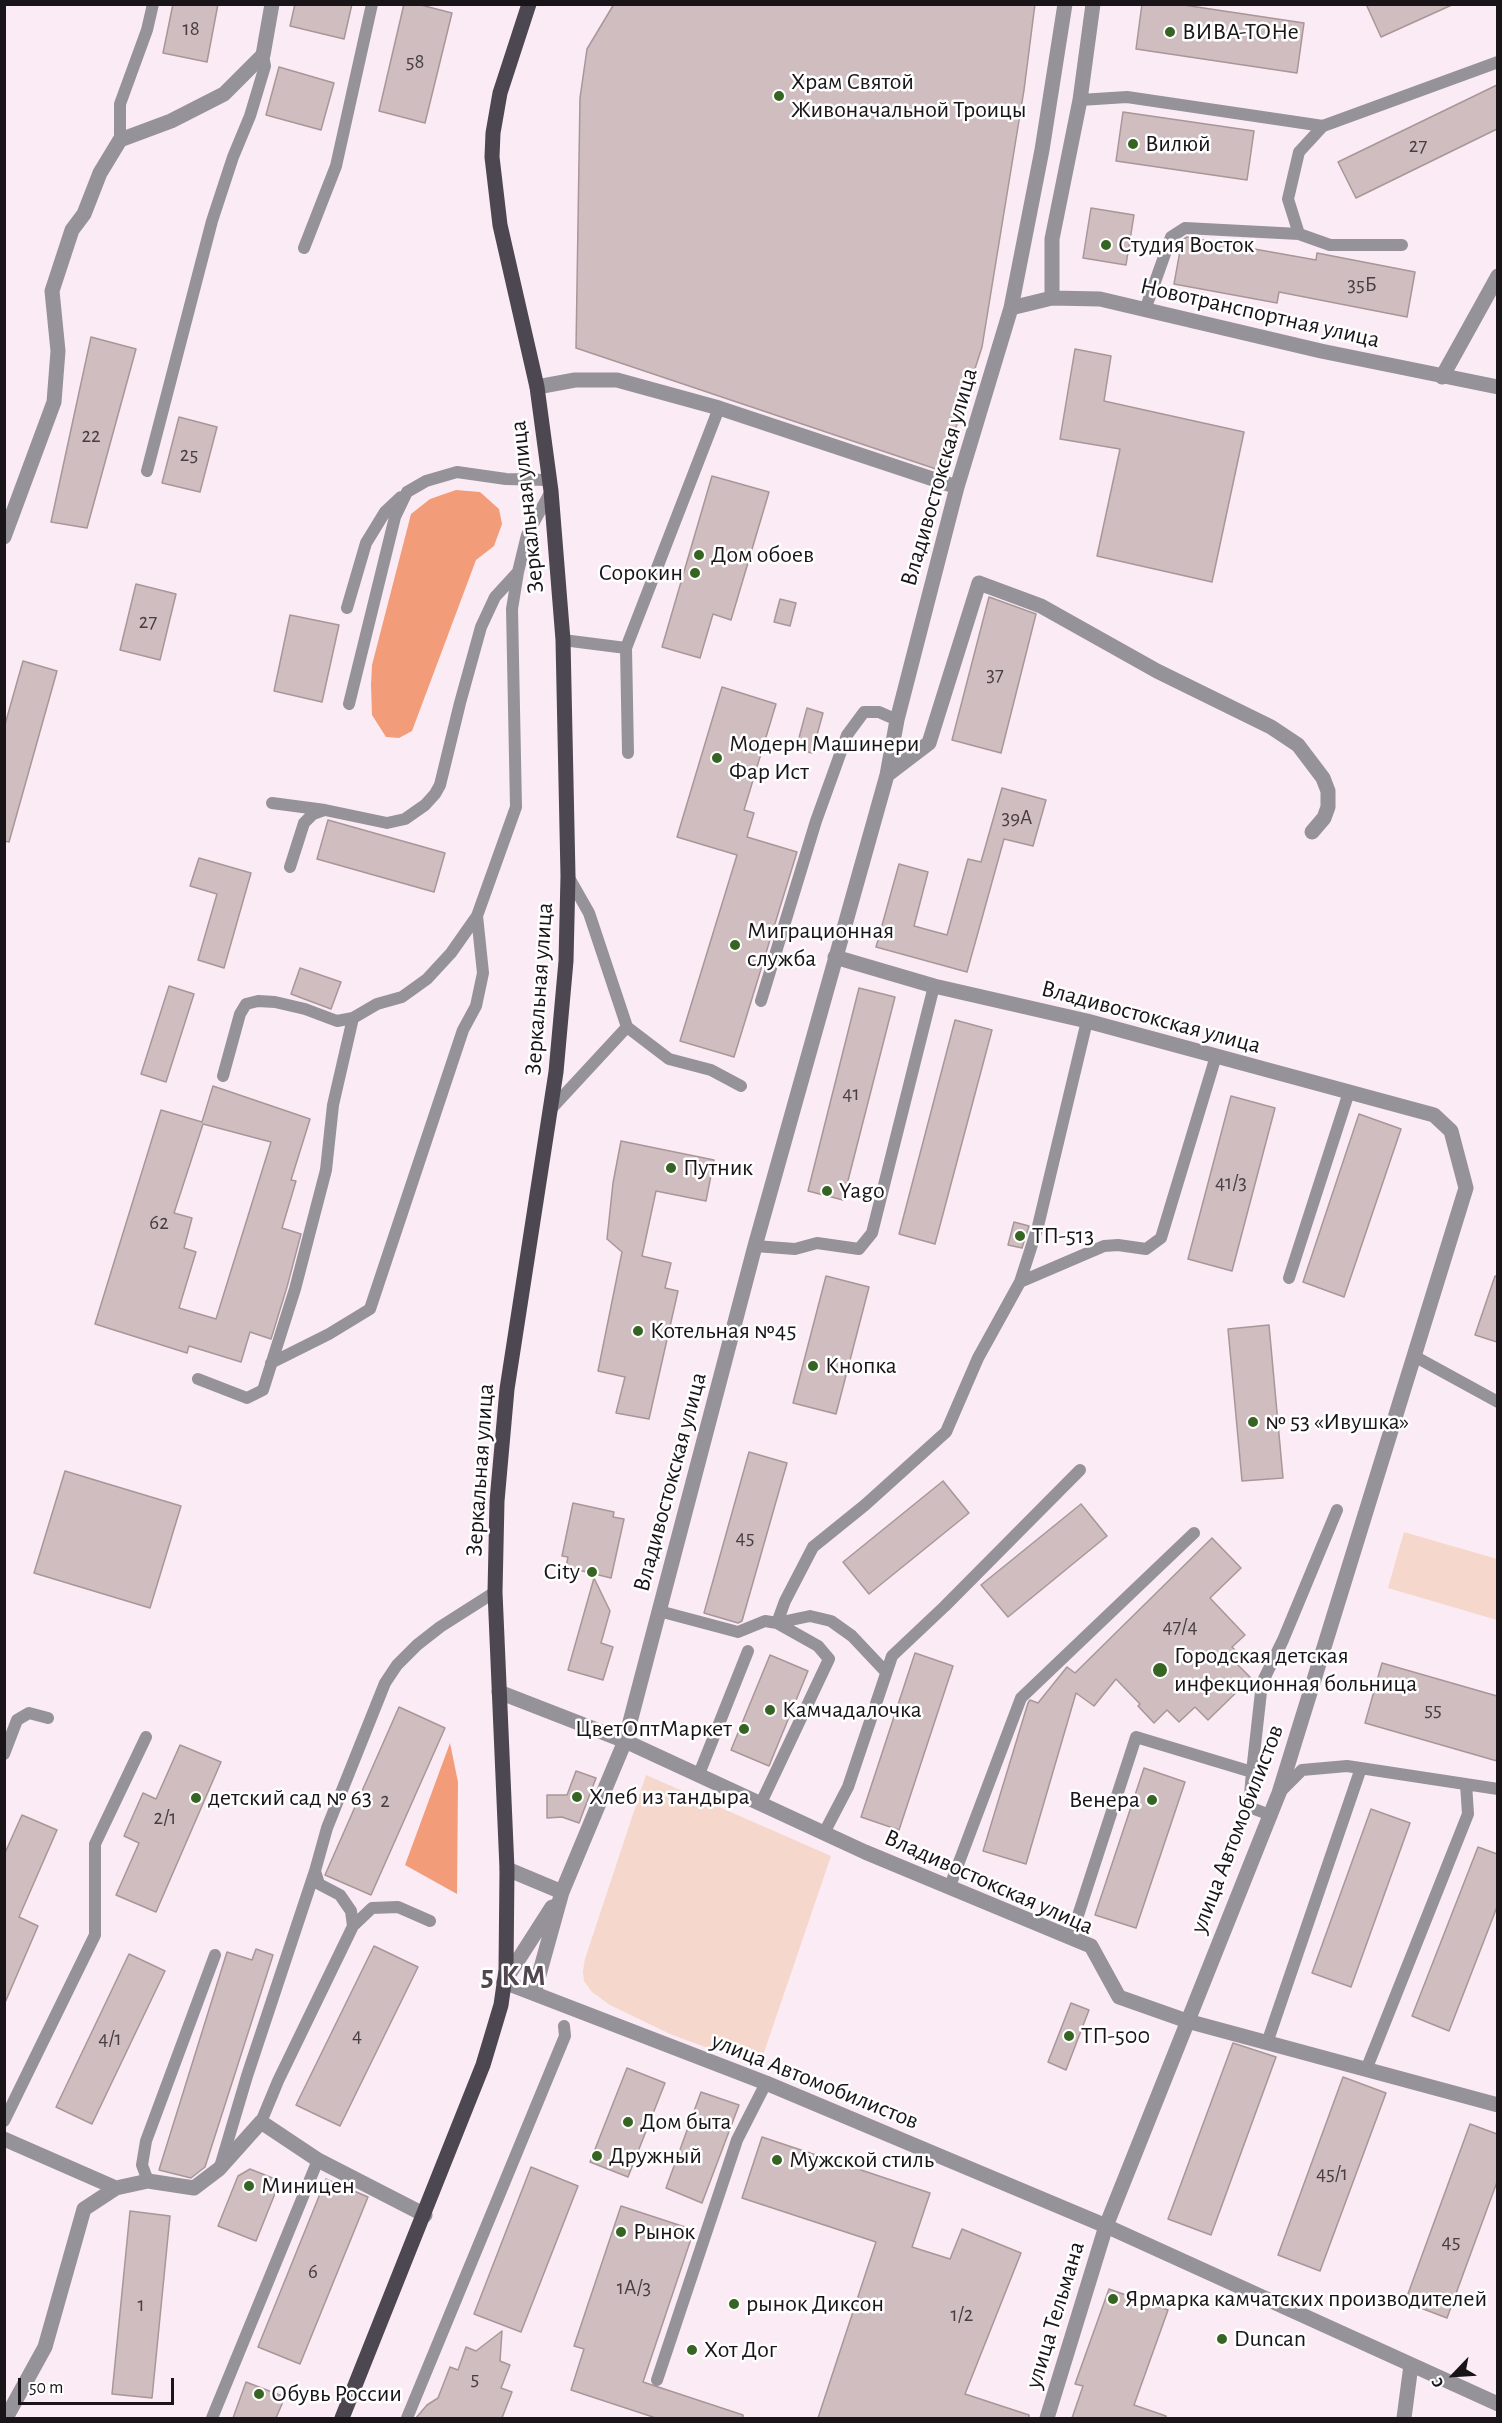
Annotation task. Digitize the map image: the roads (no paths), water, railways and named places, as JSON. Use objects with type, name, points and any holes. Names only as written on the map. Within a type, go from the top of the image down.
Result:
[{"type":"main road","name":"Зеркальная улица","points":[[342,2418],[483,2065],[501,2005],[507,1946],[507,1869],[495,1592],[497,1502],[507,1389],[552,1108],[565,983],[568,876],[563,640],[550,486],[537,387],[500,225],[493,181],[493,133],[500,93],[529,4]]},
{"type":"street","points":[[4,537],[54,402],[58,351],[52,291],[72,230],[84,214],[100,173],[120,140],[171,121],[224,94],[263,55],[272,4]]},
{"type":"street","name":"Владивостокская улица","points":[[534,1993],[562,1892],[625,1741],[755,1246],[887,775],[897,720],[957,487],[1011,308],[1042,150],[1065,4]]},
{"type":"street","points":[[1052,298],[1052,239],[1080,100],[1093,4]]},
{"type":"street","points":[[1442,377],[1497,276]]},
{"type":"street","name":"Новотранспортная улица","points":[[1011,308],[1052,298],[1101,299],[1442,377],[1497,387]]},
{"type":"street","points":[[537,387],[575,380],[617,380],[719,408],[957,487]]},
{"type":"street","points":[[887,775],[929,743],[979,583],[1041,606],[1157,671],[1271,727],[1298,745],[1323,778],[1328,791],[1328,807],[1324,818],[1312,832]]},
{"type":"street","name":"Владивостокская улица","points":[[835,957],[934,986],[1088,1021],[1434,1115],[1451,1131]]},
{"type":"street","name":"улица Автомобилистов","points":[[1106,2226],[1279,1793],[1466,1188],[1451,1131]]},
{"type":"street","name":"Владивостокская улица","points":[[498,1692],[625,1741],[865,1852],[1091,1946],[1119,1997],[1187,2021],[1497,2103]]},
{"type":"street","points":[[507,1869],[562,1892]]},
{"type":"street","name":"Владивостокская улица","points":[[504,1982],[562,1892]]},
{"type":"street","name":"улица Автомобилистов","points":[[504,1982],[766,2083],[1106,2226],[1497,2404]]},
{"type":"street","points":[[6,2418],[45,2347],[84,2209],[116,2188],[148,2181],[194,2187],[219,2169],[261,2122],[318,2160],[425,2215]]},
{"type":"street","points":[[4,2139],[116,2188]]},
{"type":"street","name":"улица Тельмана","points":[[1047,2418],[1106,2226]]},
{"type":"street","points":[[1404,2418],[1411,2365]]},
{"type":"lane","points":[[120,140],[120,104],[147,30],[153,4]]},
{"type":"lane","points":[[304,248],[336,166],[372,4]]},
{"type":"lane","points":[[147,471],[212,221],[265,66],[263,55]]},
{"type":"lane","points":[[1299,234],[1288,200],[1290,190],[1299,152],[1323,126],[1497,62]]},
{"type":"lane","points":[[1080,100],[1127,98],[1323,126]]},
{"type":"lane","points":[[1145,310],[1171,237],[1185,228],[1299,234],[1330,245],[1402,245]]},
{"type":"lane","points":[[628,753],[626,648],[719,408]]},
{"type":"lane","points":[[223,1077],[242,1009],[252,1002],[275,1002],[305,1009],[337,1021],[353,1018],[377,1004],[402,997],[427,979],[451,953],[477,916],[516,807],[512,609],[527,535],[550,486],[472,472],[457,472],[426,481],[407,492],[385,512],[366,543],[347,608]]},
{"type":"lane","points":[[349,704],[395,516],[407,492]]},
{"type":"lane","points":[[272,803],[325,810],[387,823],[405,819],[425,805],[435,794],[444,774],[460,703],[482,627],[495,597],[518,572]]},
{"type":"lane","points":[[563,640],[626,648]]},
{"type":"lane","points":[[760,1001],[816,821],[846,735],[864,712],[879,712],[897,720]]},
{"type":"lane","points":[[290,867],[304,823],[314,814],[325,810]]},
{"type":"lane","points":[[568,876],[589,913],[627,1028],[669,1059],[711,1070],[741,1086]]},
{"type":"lane","points":[[271,1363],[340,1328],[370,1308],[464,1030],[476,1006],[483,973],[477,916]]},
{"type":"lane","points":[[755,1246],[795,1249],[817,1243],[860,1249],[872,1233],[934,986]]},
{"type":"lane","points":[[198,1379],[247,1398],[263,1390],[295,1289],[326,1170],[333,1105],[353,1018]]},
{"type":"lane","points":[[777,1623],[785,1600],[813,1547],[865,1505],[946,1432],[978,1358],[1020,1282],[1038,1226],[1088,1021]]},
{"type":"lane","points":[[552,1108],[627,1028]]},
{"type":"lane","points":[[1020,1282],[1104,1246],[1118,1245],[1146,1249],[1161,1238],[1216,1056]]},
{"type":"lane","points":[[1289,1278],[1349,1092]]},
{"type":"lane","points":[[1414,1356],[1497,1402]]},
{"type":"lane","points":[[824,1833],[848,1787],[885,1671],[892,1656],[1080,1470]]},
{"type":"lane","points":[[1270,1815],[1249,1807],[1262,1683],[1337,1510]]},
{"type":"lane","points":[[950,1886],[1021,1698],[1194,1533]]},
{"type":"lane","points":[[219,2169],[327,1828],[385,1683],[397,1665],[417,1645],[440,1627],[495,1592]]},
{"type":"lane","points":[[660,1611],[738,1632],[765,1621],[777,1623],[818,1646],[829,1659],[760,1803]]},
{"type":"lane","points":[[777,1623],[810,1616],[831,1621],[852,1636],[885,1671]]},
{"type":"lane","points":[[699,1774],[748,1650]]},
{"type":"lane","points":[[4,1754],[17,1720],[29,1713],[48,1718]]},
{"type":"lane","points":[[4,2121],[95,1935],[95,1844],[146,1737]]},
{"type":"lane","points":[[1071,1937],[1136,1737],[1252,1772]]},
{"type":"lane","points":[[1279,1793],[1302,1770],[1347,1766],[1497,1789]]},
{"type":"lane","points":[[1267,2043],[1361,1768]]},
{"type":"lane","points":[[1366,2070],[1468,1814],[1466,1784]]},
{"type":"lane","points":[[315,1871],[319,1884],[340,1895],[351,1911],[352,1926]]},
{"type":"lane","points":[[261,2122],[278,2081],[352,1926],[372,1908],[398,1907],[430,1921]]},
{"type":"lane","points":[[148,2181],[142,2165],[146,2141],[216,1955]]},
{"type":"lane","points":[[407,2418],[565,2036],[564,2026]]},
{"type":"lane","points":[[657,2380],[737,2140],[766,2083]]},
{"type":"lane","points":[[212,2418],[318,2160]]},
{"type":"place","name":"ВИВА-ТОНе","points":[[1170,32]]},
{"type":"place","name":"Храм Святой Живоначальной Троицы","points":[[779,96]]},
{"type":"place","name":"Вилюй","points":[[1133,144]]},
{"type":"place","name":"Студия Восток","points":[[1106,245]]},
{"type":"place","name":"Дом обоев","points":[[699,555]]},
{"type":"place","name":"Сорокин","points":[[695,573]]},
{"type":"place","name":"Модерн Машинери Фар Ист","points":[[717,758]]},
{"type":"place","name":"Миграционная служба","points":[[735,945]]},
{"type":"place","name":"Путник","points":[[671,1168]]},
{"type":"place","name":"Yago","points":[[827,1191]]},
{"type":"place","name":"ТП-513","points":[[1020,1236]]},
{"type":"place","name":"Котельная №45","points":[[638,1331]]},
{"type":"place","name":"Кнопка","points":[[813,1366]]},
{"type":"place","name":"№ 53 «Ивушка»","points":[[1253,1422]]},
{"type":"place","name":"City","points":[[592,1572]]},
{"type":"place","name":"Городская детская инфекционная больница","points":[[1160,1670]]},
{"type":"place","name":"Камчадалочка","points":[[770,1710]]},
{"type":"place","name":"ЦветОптМаркет","points":[[744,1729]]},
{"type":"place","name":"Хлеб из тандыра","points":[[577,1797]]},
{"type":"place","name":"детский сад № 63","points":[[196,1798]]},
{"type":"place","name":"Венера","points":[[1152,1800]]},
{"type":"place","name":"ТП-500","points":[[1069,2036]]},
{"type":"place","name":"Дом быта","points":[[628,2122]]},
{"type":"place","name":"Дружный","points":[[597,2156]]},
{"type":"place","name":"Мужской стиль","points":[[777,2160]]},
{"type":"place","name":"Миницен","points":[[249,2186]]},
{"type":"place","name":"Рынок","points":[[621,2232]]},
{"type":"place","name":"Ярмарка камчатских производителей","points":[[1113,2299]]},
{"type":"place","name":"рынок Диксон","points":[[734,2304]]},
{"type":"place","name":"Duncan","points":[[1222,2339]]},
{"type":"place","name":"Хот Дог","points":[[692,2350]]},
{"type":"place","name":"Обувь России","points":[[259,2394]]},
{"type":"district","name":"5 КМ","points":[[514,1976]]}]
